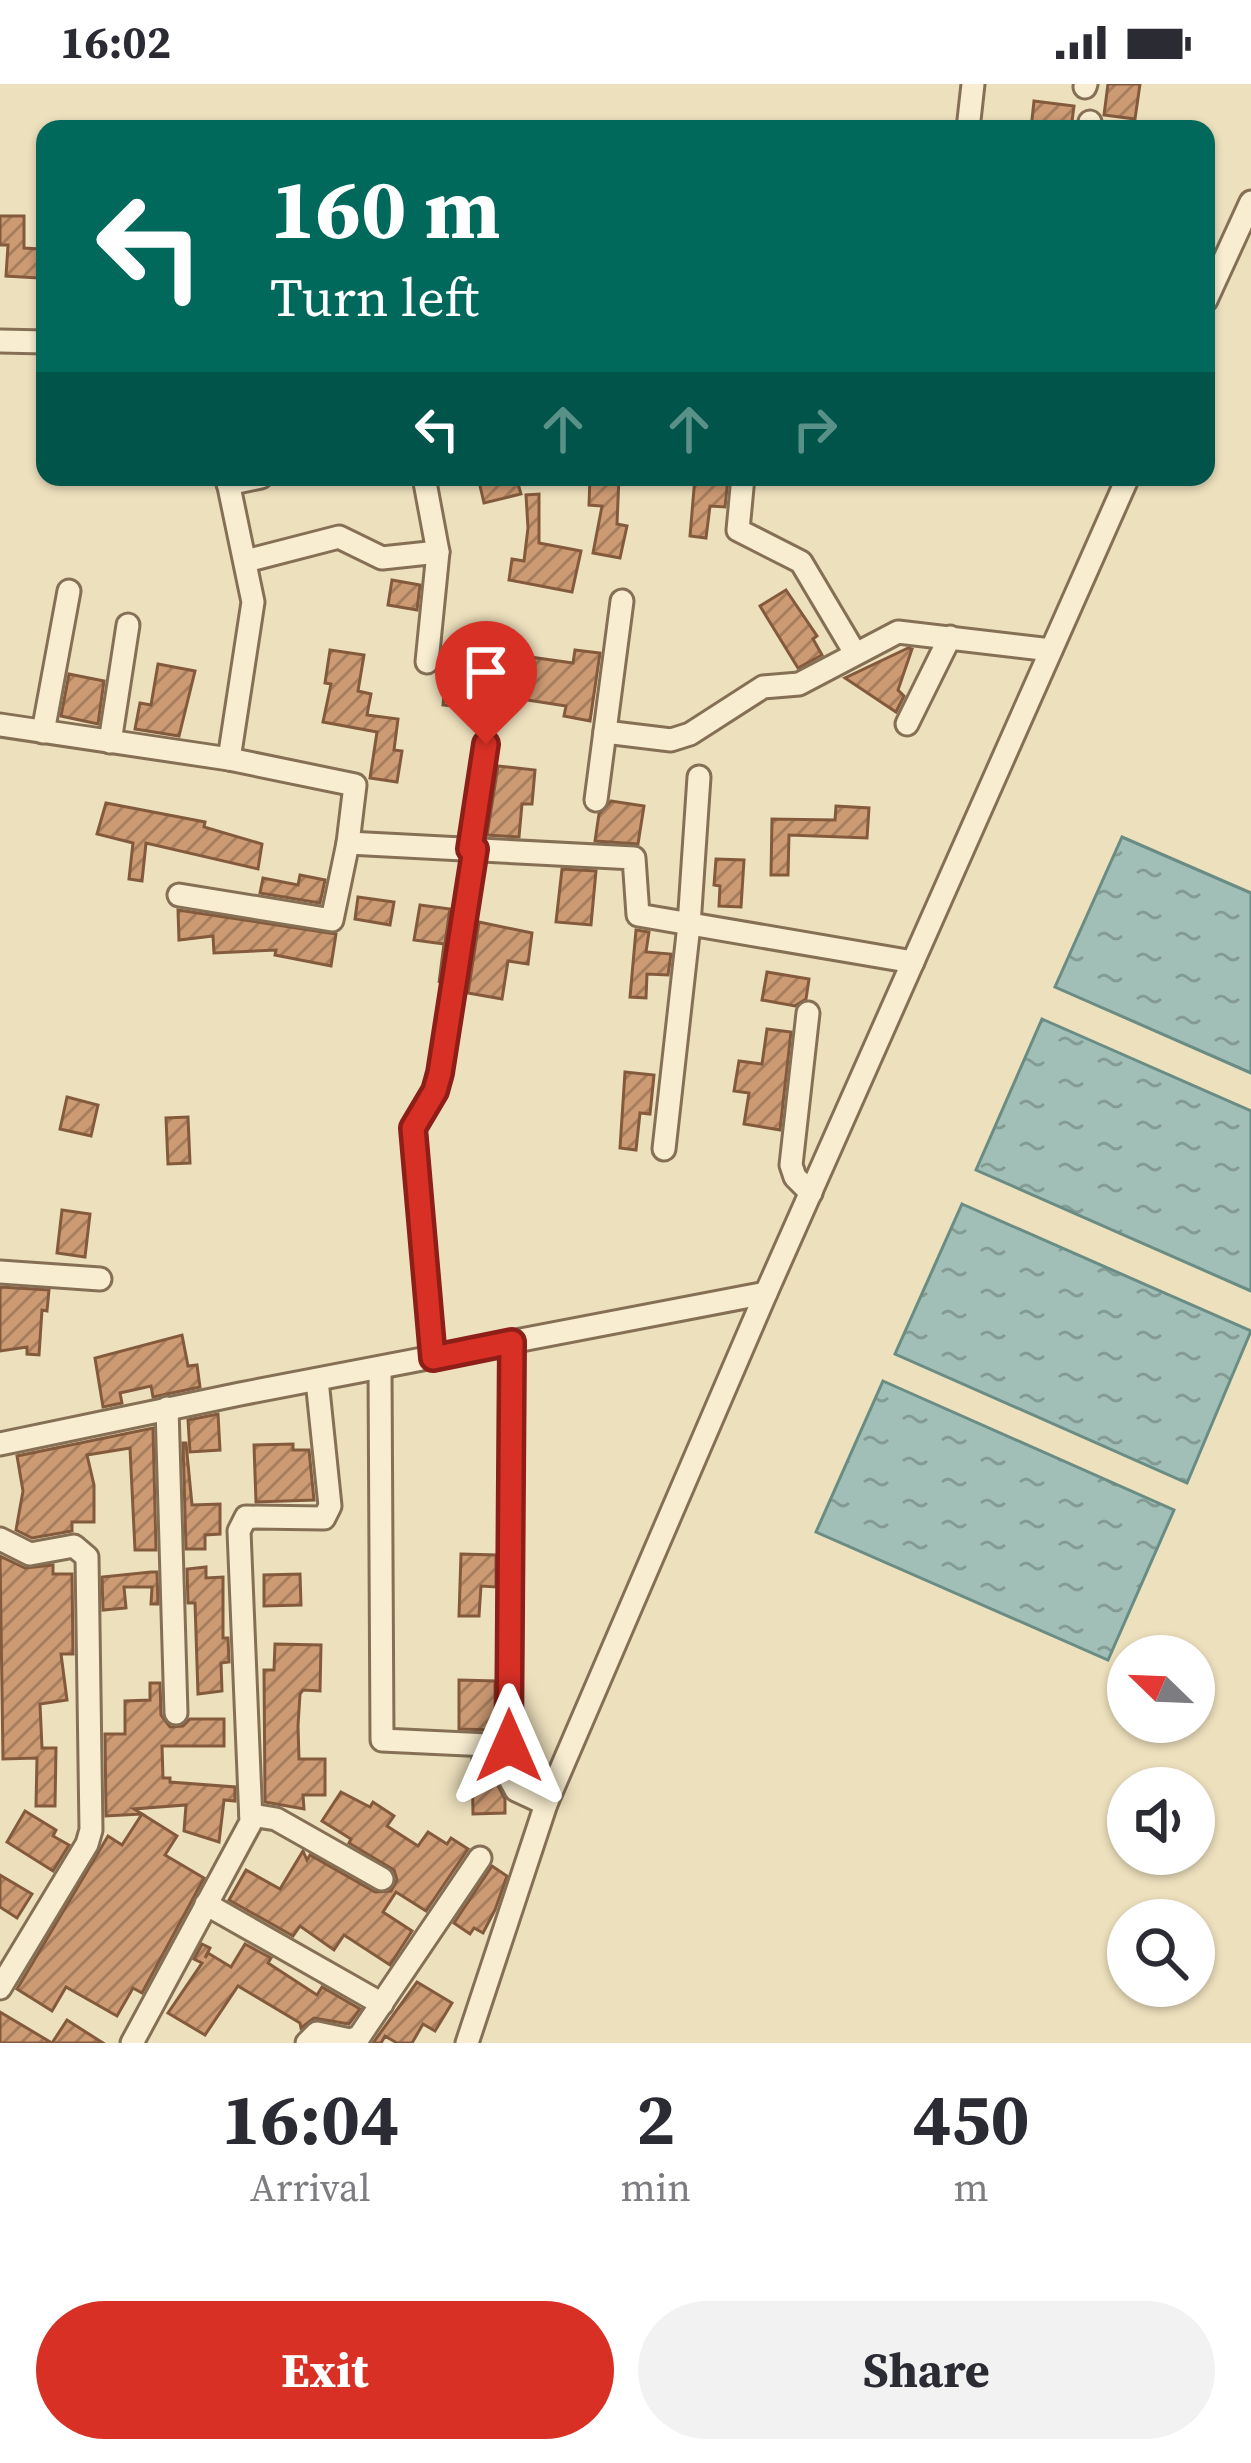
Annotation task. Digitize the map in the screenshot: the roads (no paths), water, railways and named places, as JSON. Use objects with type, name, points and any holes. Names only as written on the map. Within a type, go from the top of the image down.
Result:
[{"type":"street","points":[[969,120],[974,84]]},
{"type":"street","points":[[1215,280],[1251,202]]},
{"type":"street","points":[[0,341],[36,342]]},
{"type":"street","points":[[229,486],[253,602],[229,759]]},
{"type":"street","points":[[426,486],[438,552],[427,662]]},
{"type":"street","points":[[742,486],[738,530],[801,562],[855,653]]},
{"type":"street","points":[[467,2043],[546,1804],[766,1293],[1124,486]]},
{"type":"street","points":[[246,561],[339,537],[382,558],[438,552]]},
{"type":"street","points":[[43,732],[69,591]]},
{"type":"street","points":[[596,800],[622,601]]},
{"type":"street","points":[[110,742],[128,625]]},
{"type":"street","points":[[605,731],[671,740],[690,734],[763,687],[799,684],[898,632],[1051,650]]},
{"type":"street","points":[[907,724],[950,637]]},
{"type":"street","points":[[0,725],[229,759],[355,784],[332,920],[179,895]]},
{"type":"street","points":[[433,1358],[413,1128],[440,1073],[486,744]]},
{"type":"street","points":[[664,1149],[700,777]]},
{"type":"street","points":[[348,843],[634,858],[638,915],[913,962]]},
{"type":"street","points":[[808,1013],[790,1165],[794,1177],[811,1192]]},
{"type":"street","points":[[0,1272],[100,1279]]},
{"type":"street","points":[[1,1439],[766,1293]]},
{"type":"street","points":[[512,1342],[510,1780],[516,1790],[546,1804]]},
{"type":"street","points":[[380,1368],[382,1740],[509,1746]]},
{"type":"street","points":[[132,2043],[251,1815],[239,1531],[246,1517],[324,1518],[327,1514],[330,1506],[316,1380]]},
{"type":"street","points":[[167,1408],[176,1713]]},
{"type":"street","points":[[0,1539],[30,1554],[74,1546],[87,1557],[91,1831],[0,1988]]},
{"type":"street","points":[[251,1815],[275,1819],[382,1879]]},
{"type":"street","points":[[307,2043],[317,2033],[350,2040],[359,2037],[481,1858]]},
{"type":"street","points":[[206,1904],[382,2004]]},
{"type":"water","points":[[1122,837],[1251,893],[1251,1073],[1055,987]]},
{"type":"water","points":[[1042,1019],[1251,1111],[1251,1291],[976,1170]]},
{"type":"water","points":[[962,1204],[1251,1331],[1187,1483],[895,1354]]},
{"type":"water","points":[[883,1381],[1174,1510],[1119,1635],[1107,1635],[1107,1660],[816,1532]]}]
